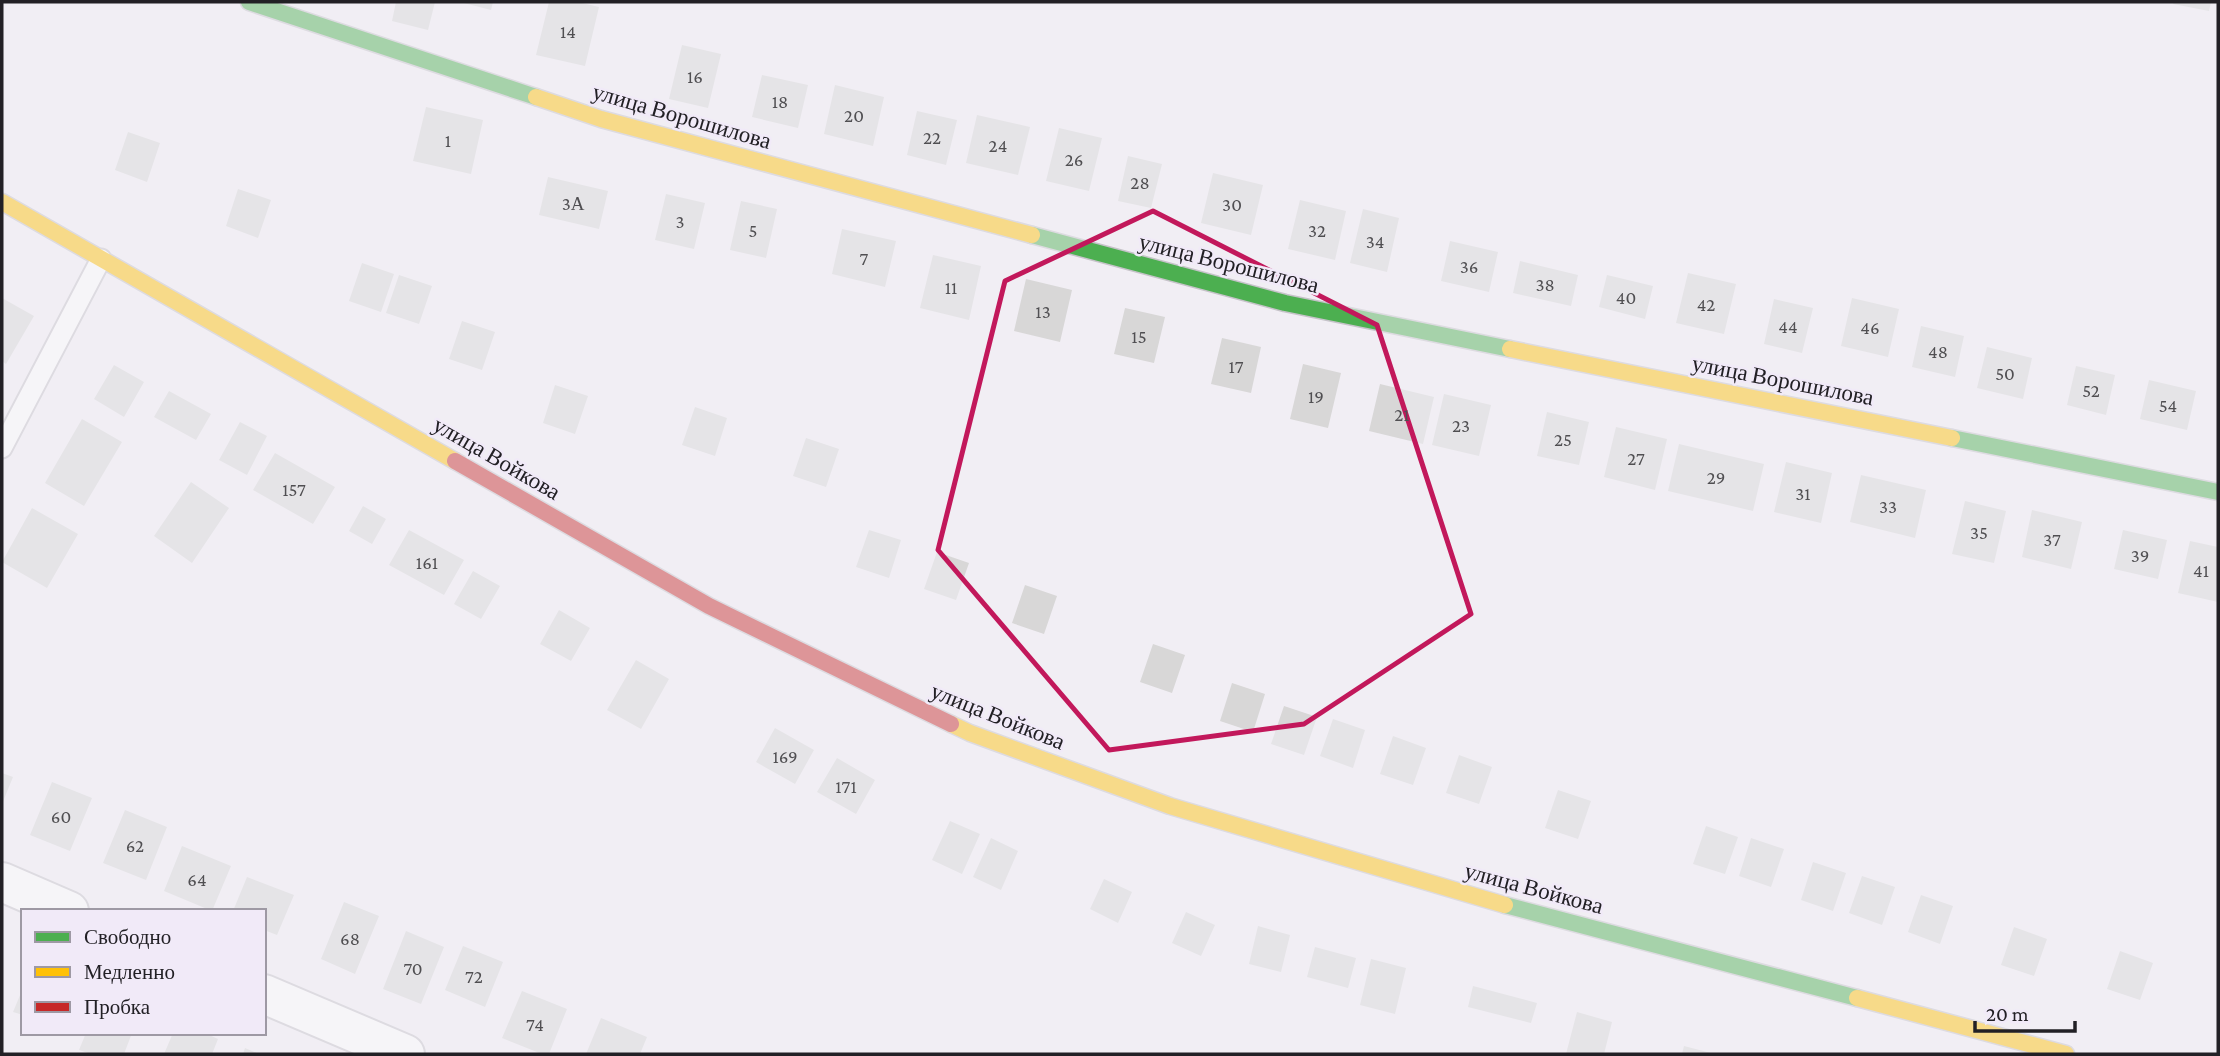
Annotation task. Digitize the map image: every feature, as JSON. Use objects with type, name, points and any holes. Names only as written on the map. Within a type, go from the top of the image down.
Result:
[{"type":"main road","name":"улица Ворошилова","points":[[249,2],[601,119],[1285,303],[2218,492]]},
{"type":"main road","name":"улица Войкова","points":[[2,202],[709,606],[970,733],[1170,806],[1440,886],[2066,1054]]},
{"type":"street","points":[[2,882],[64,909]]},
{"type":"street","points":[[266,995],[405,1054]]},
{"type":"lane","points":[[2,447],[102,259]]},
{"type":"highlighted area","points":[[1153,211],[1377,325],[1471,614],[1304,724],[1109,750],[938,550],[1005,281]]},
{"type":"building","points":[[396,2],[435,2],[428,30],[392,21]]},
{"type":"building","points":[[460,2],[493,2],[491,10]]},
{"type":"building","points":[[549,2],[578,2],[599,7],[585,66],[536,55]]},
{"type":"building","points":[[2211,2],[2209,11],[2173,4]]},
{"type":"building","points":[[682,45],[721,54],[708,108],[669,99]]},
{"type":"building","points":[[762,75],[808,85],[798,128],[752,117]]},
{"type":"building","points":[[835,85],[884,97],[873,146],[824,134]]},
{"type":"building","points":[[426,107],[483,120],[471,174],[413,161]]},
{"type":"building","points":[[917,111],[957,120],[946,165],[907,155]]},
{"type":"building","points":[[977,115],[1030,127],[1018,175],[966,163]]},
{"type":"building","points":[[1059,128],[1102,138],[1089,191],[1046,181]]},
{"type":"building","points":[[128,132],[160,143],[147,182],[115,170]]},
{"type":"building","points":[[1128,156],[1162,164],[1151,208],[1118,201]]},
{"type":"building","points":[[1213,173],[1263,185],[1251,235],[1201,223]]},
{"type":"building","points":[[548,177],[608,191],[599,229],[539,215]]},
{"type":"building","points":[[238,189],[271,200],[258,238],[226,226]]},
{"type":"building","points":[[666,194],[705,203],[694,249],[655,240]]},
{"type":"building","points":[[1300,200],[1346,211],[1335,260],[1288,249]]},
{"type":"building","points":[[741,201],[777,209],[766,258],[730,250]]},
{"type":"building","points":[[1363,209],[1399,218],[1387,272],[1350,263]]},
{"type":"building","points":[[842,229],[896,241],[885,287],[832,274]]},
{"type":"building","points":[[1450,241],[1498,252],[1489,292],[1441,281]]},
{"type":"building","points":[[933,255],[981,266],[969,320],[920,308]]},
{"type":"building","points":[[1520,261],[1578,275],[1571,306],[1513,293]]},
{"type":"building","points":[[362,263],[394,274],[381,312],[349,301]]},
{"type":"building","points":[[1688,273],[1736,284],[1724,334],[1676,323]]},
{"type":"building","points":[[399,275],[432,286],[419,324],[386,313]]},
{"type":"building","points":[[1607,275],[1653,286],[1645,319],[1599,307]]},
{"type":"building","points":[[1026,279],[1072,290],[1060,342],[1014,331]]},
{"type":"building","points":[[2,298],[34,316],[6,364],[2,361]]},
{"type":"building","points":[[1852,298],[1899,309],[1888,357],[1841,346]]},
{"type":"building","points":[[1774,299],[1813,308],[1802,353],[1764,344]]},
{"type":"building","points":[[1125,308],[1165,317],[1154,363],[1114,354]]},
{"type":"building","points":[[462,321],[495,332],[482,370],[449,359]]},
{"type":"building","points":[[1921,326],[1964,336],[1955,377],[1912,367]]},
{"type":"building","points":[[1222,338],[1261,347],[1251,393],[1211,384]]},
{"type":"building","points":[[1987,347],[2032,358],[2023,399],[1977,388]]},
{"type":"building","points":[[1303,364],[1341,373],[1328,428],[1290,419]]},
{"type":"building","points":[[114,365],[144,382],[124,417],[94,399]]},
{"type":"building","points":[[2076,366],[2115,375],[2106,415],[2067,405]]},
{"type":"building","points":[[2149,380],[2196,391],[2187,430],[2140,419]]},
{"type":"building","points":[[1380,384],[1434,397],[1423,444],[1369,431]]},
{"type":"building","points":[[555,385],[588,396],[575,434],[543,423]]},
{"type":"building","points":[[169,391],[211,414],[196,440],[154,417]]},
{"type":"building","points":[[1444,394],[1491,405],[1479,456],[1432,445]]},
{"type":"building","points":[[695,407],[727,418],[715,456],[682,445]]},
{"type":"building","points":[[1547,412],[1589,422],[1579,465],[1537,456]]},
{"type":"building","points":[[82,419],[122,442],[84,506],[45,483]]},
{"type":"building","points":[[240,422],[267,436],[247,475],[219,460]]},
{"type":"building","points":[[1616,427],[1667,439],[1655,490],[1604,477]]},
{"type":"building","points":[[806,438],[839,449],[826,487],[793,476]]},
{"type":"building","points":[[1679,444],[1764,464],[1753,511],[1668,491]]},
{"type":"building","points":[[275,453],[335,487],[313,524],[253,490]]},
{"type":"building","points":[[1786,462],[1832,473],[1821,523],[1774,512]]},
{"type":"building","points":[[1861,475],[1926,490],[1915,538],[1850,522]]},
{"type":"building","points":[[191,482],[229,508],[192,563],[154,536]]},
{"type":"building","points":[[1965,501],[2006,511],[1994,563],[1952,554]]},
{"type":"building","points":[[363,506],[386,519],[372,544],[349,531]]},
{"type":"building","points":[[32,508],[78,534],[47,588],[2,562]]},
{"type":"building","points":[[2032,510],[2082,522],[2071,569],[2022,557]]},
{"type":"building","points":[[409,530],[464,560],[444,595],[389,565]]},
{"type":"building","points":[[869,530],[901,540],[889,578],[856,567]]},
{"type":"building","points":[[2123,530],[2167,540],[2158,579],[2114,569]]},
{"type":"building","points":[[2190,541],[2218,547],[2218,602],[2178,593]]},
{"type":"building","points":[[937,552],[969,563],[956,600],[924,589]]},
{"type":"building","points":[[473,571],[500,586],[481,619],[454,604]]},
{"type":"building","points":[[1025,585],[1057,596],[1044,634],[1012,623]]},
{"type":"building","points":[[559,610],[590,628],[571,661],[540,644]]},
{"type":"building","points":[[1153,644],[1185,655],[1172,693],[1140,682]]},
{"type":"building","points":[[636,660],[669,679],[641,729],[607,710]]},
{"type":"building","points":[[1232,683],[1265,694],[1253,732],[1220,721]]},
{"type":"building","points":[[1284,706],[1317,717],[1304,755],[1271,744]]},
{"type":"building","points":[[1333,719],[1365,730],[1353,768],[1320,756]]},
{"type":"building","points":[[775,728],[814,750],[795,784],[756,762]]},
{"type":"building","points":[[1393,736],[1426,748],[1413,785],[1380,774]]},
{"type":"building","points":[[1459,755],[1492,767],[1479,804],[1446,793]]},
{"type":"building","points":[[837,758],[875,780],[856,814],[817,792]]},
{"type":"building","points":[[2,773],[13,777],[2,804]]},
{"type":"building","points":[[52,782],[92,798],[70,851],[30,835]]},
{"type":"building","points":[[1558,790],[1591,801],[1578,839],[1545,828]]},
{"type":"building","points":[[125,810],[167,827],[146,880],[103,863]]},
{"type":"building","points":[[950,821],[980,834],[962,874],[932,860]]},
{"type":"building","points":[[1706,826],[1738,837],[1725,874],[1693,864]]},
{"type":"building","points":[[991,838],[1018,851],[1001,890],[973,877]]},
{"type":"building","points":[[1751,838],[1784,849],[1771,887],[1739,876]]},
{"type":"building","points":[[182,846],[231,866],[213,909],[164,891]]},
{"type":"building","points":[[1813,862],[1846,873],[1833,911],[1801,900]]},
{"type":"building","points":[[1862,876],[1895,887],[1882,925],[1849,913]]},
{"type":"building","points":[[247,877],[294,895],[277,935],[266,931],[266,909],[234,909]]},
{"type":"building","points":[[1104,879],[1132,892],[1118,923],[1090,909]]},
{"type":"building","points":[[1921,895],[1953,906],[1940,944],[1908,932]]},
{"type":"building","points":[[344,902],[379,916],[355,974],[321,959]]},
{"type":"building","points":[[1186,912],[1215,925],[1201,956],[1172,943]]},
{"type":"building","points":[[1258,926],[1290,935],[1281,972],[1249,964]]},
{"type":"building","points":[[2014,927],[2047,939],[2034,976],[2001,965]]},
{"type":"building","points":[[406,931],[444,947],[421,1004],[383,989]]},
{"type":"building","points":[[463,946],[503,962],[485,1007],[445,990]]},
{"type":"building","points":[[1315,947],[1356,958],[1348,988],[1307,977]]},
{"type":"building","points":[[2120,951],[2153,963],[2140,1000],[2107,989]]},
{"type":"building","points":[[1371,959],[1406,968],[1395,1014],[1360,1005]]},
{"type":"building","points":[[1473,986],[1537,1003],[1531,1023],[1468,1007]]},
{"type":"building","points":[[522,991],[567,1009],[549,1054],[542,1054],[502,1038]]},
{"type":"building","points":[[21,993],[21,1014],[13,1012]]},
{"type":"building","points":[[1577,1012],[1612,1022],[1604,1054],[1566,1054]]},
{"type":"building","points":[[601,1018],[647,1037],[640,1054],[586,1054]]},
{"type":"building","points":[[85,1035],[131,1035],[124,1054],[91,1054],[79,1050]]},
{"type":"building","points":[[172,1035],[209,1035],[218,1039],[212,1054],[164,1054]]},
{"type":"building","points":[[1684,1046],[1711,1053],[1711,1054],[1682,1054]]},
{"type":"building","points":[[245,1048],[259,1054],[243,1054]]},
{"type":"traffic: fast","points":[[249,2],[536,97]]},
{"type":"traffic: fast","points":[[1032,235],[1285,303],[1510,349]]},
{"type":"traffic: fast","points":[[1952,438],[2218,492]]},
{"type":"traffic: fast","points":[[1505,905],[1857,998]]},
{"type":"traffic: slow","points":[[536,97],[601,119],[1032,235]]},
{"type":"traffic: slow","points":[[2,202],[455,461]]},
{"type":"traffic: slow","points":[[1510,349],[1952,438]]},
{"type":"traffic: slow","points":[[951,724],[1170,806],[1505,905]]},
{"type":"traffic: slow","points":[[1857,998],[2066,1054]]},
{"type":"traffic: jam","points":[[455,461],[709,606],[951,724]]}]
